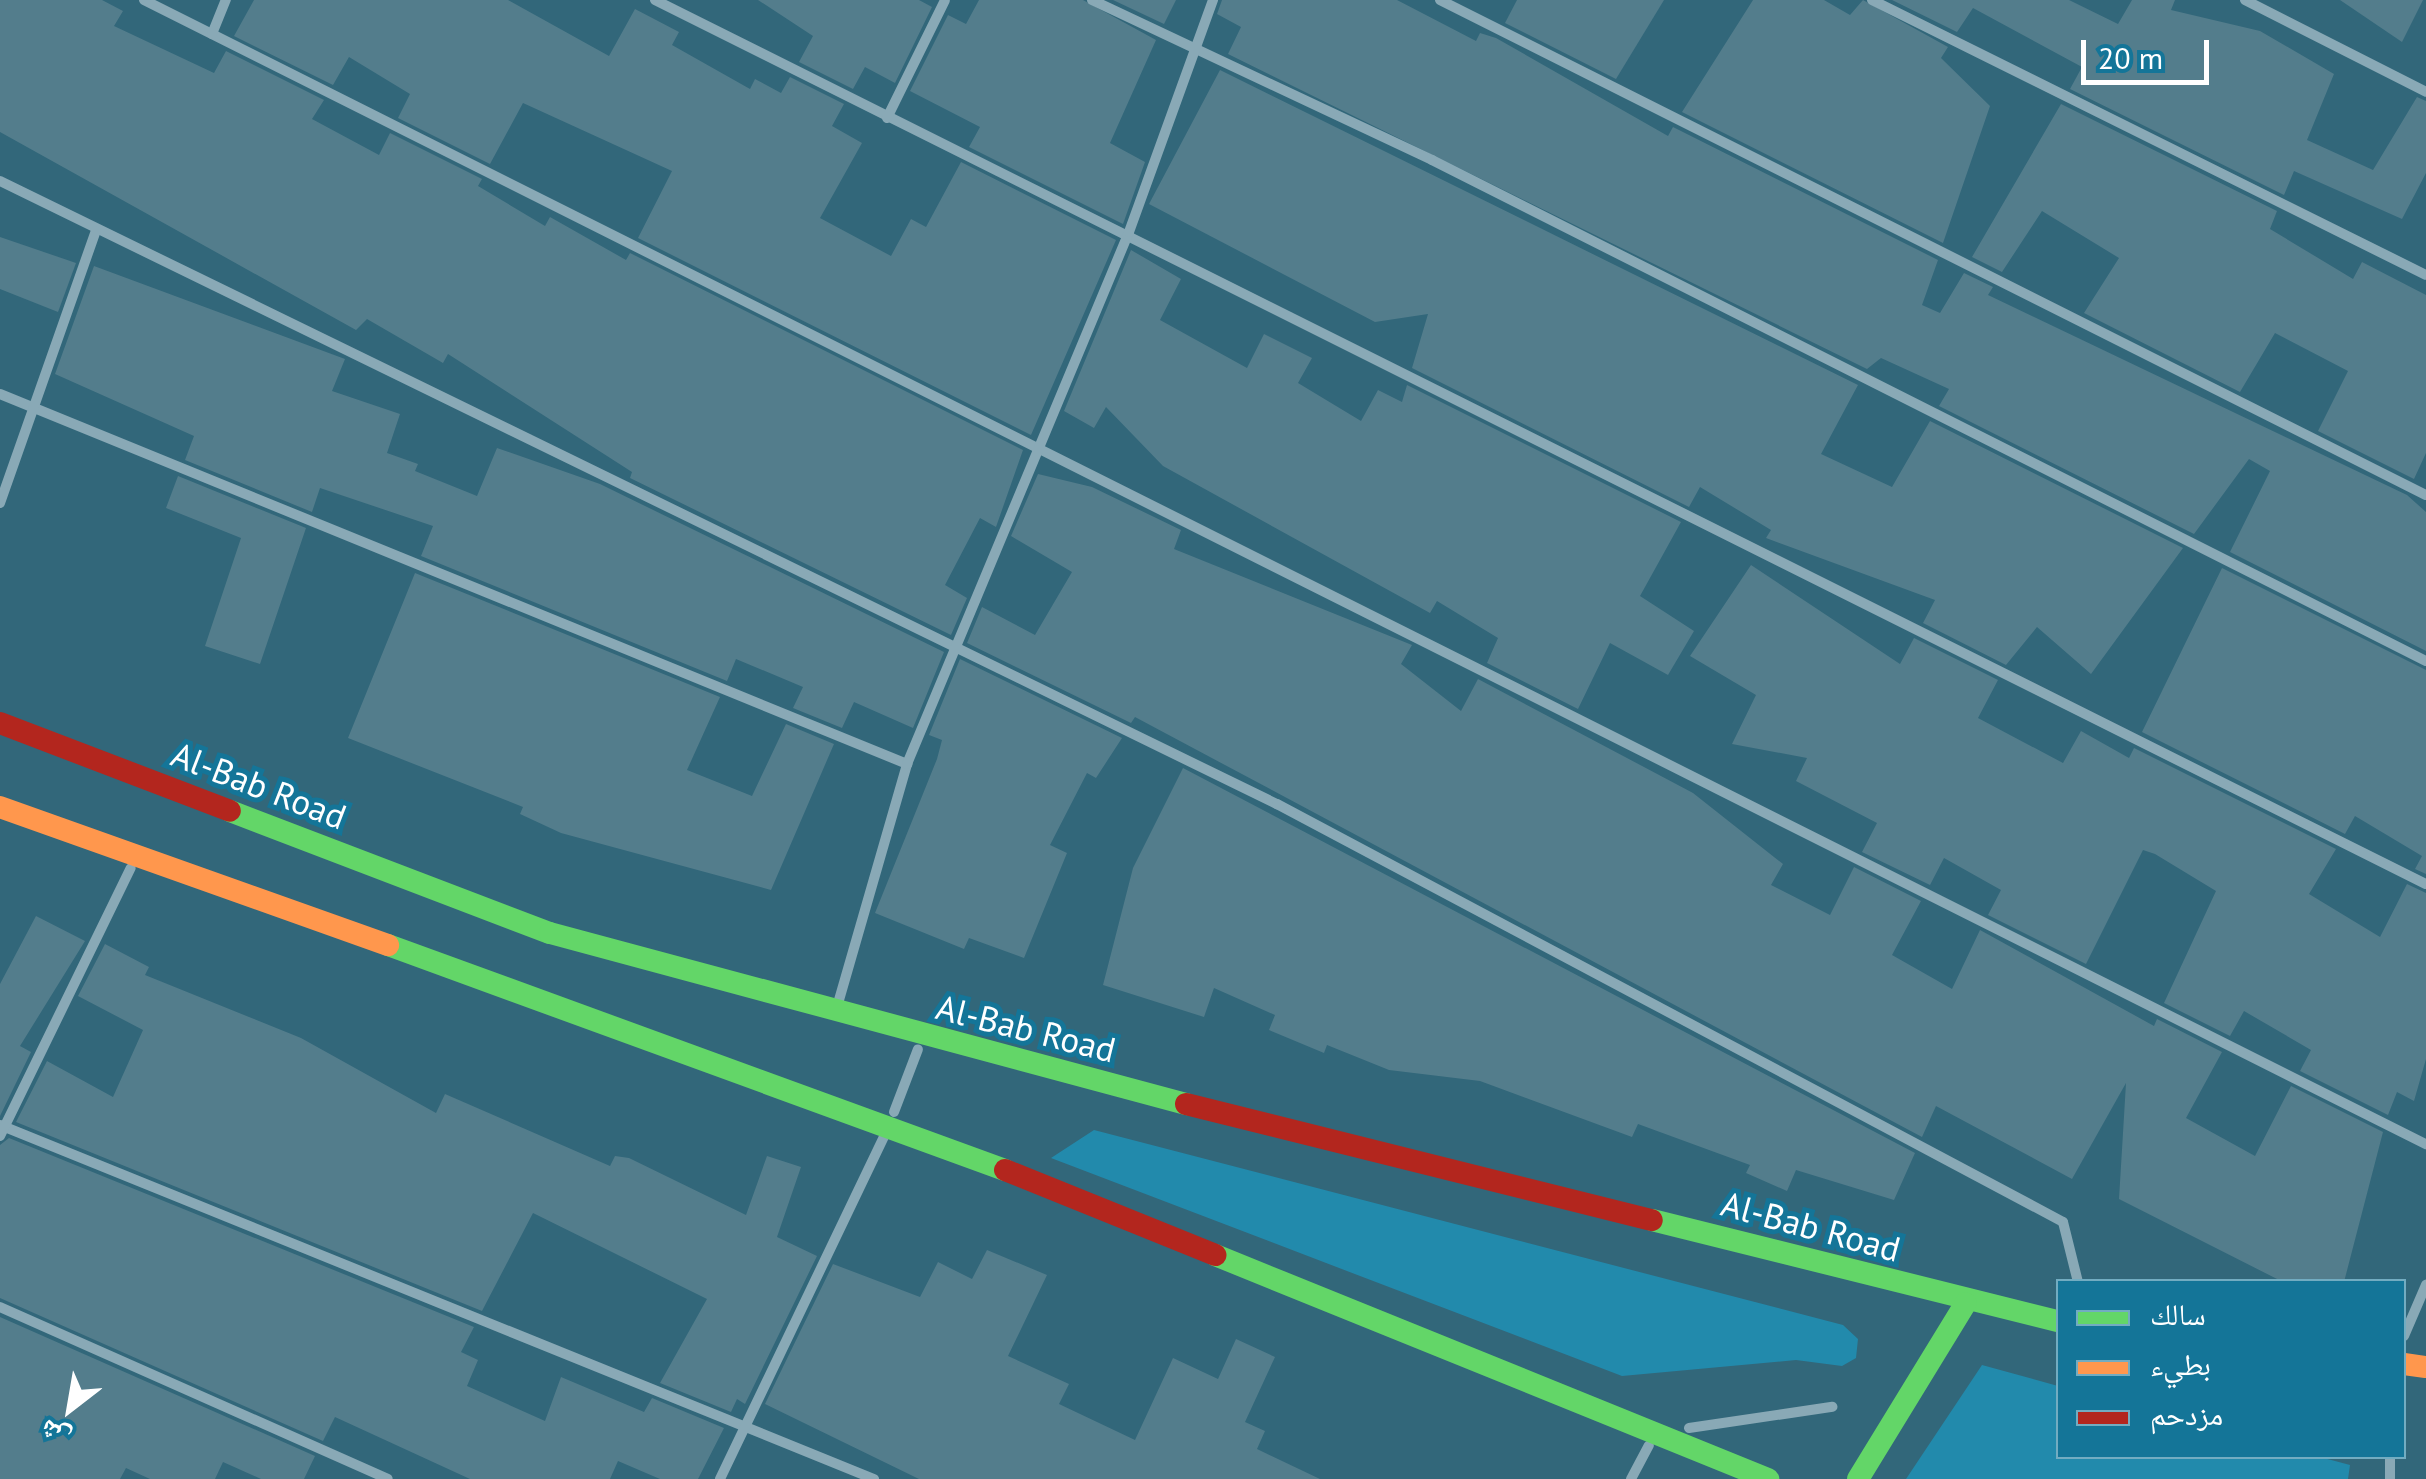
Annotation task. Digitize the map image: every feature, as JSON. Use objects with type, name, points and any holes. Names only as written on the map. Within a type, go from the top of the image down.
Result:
[{"type":"main road","name":"Al-Bab Road","points":[[0,724],[550,933],[836,1010],[922,1038],[1966,1303],[2056,1321]]},
{"type":"main road","points":[[0,807],[890,1124],[1768,1479]]},
{"type":"main road","points":[[1858,1479],[1966,1303]]},
{"type":"street","points":[[144,0],[2426,1144]]},
{"type":"street","points":[[212,34],[226,0]]},
{"type":"street","points":[[654,0],[888,118],[1129,232],[2426,884]]},
{"type":"street","points":[[888,118],[944,0]]},
{"type":"street","points":[[1092,0],[1432,160],[2426,661]]},
{"type":"street","points":[[836,1010],[907,764],[1129,232],[1213,0]]},
{"type":"street","points":[[1440,0],[2426,495]]},
{"type":"street","points":[[1872,0],[2426,275]]},
{"type":"street","points":[[2246,0],[2426,92]]},
{"type":"street","points":[[0,180],[96,231],[1277,804],[2063,1222],[2077,1279]]},
{"type":"street","points":[[0,503],[96,231]]},
{"type":"street","points":[[0,394],[907,764]]},
{"type":"street","points":[[136,858],[1,1129],[874,1479]]},
{"type":"street","points":[[720,1479],[890,1124],[922,1038]]},
{"type":"street","points":[[2406,1331],[2426,1284]]},
{"type":"street","points":[[0,1307],[388,1479]]},
{"type":"street","points":[[1631,1479],[1655,1434],[1832,1406]]},
{"type":"shaded area","points":[[1094,1130],[1843,1325],[1858,1339],[1856,1358],[1842,1366],[1796,1360],[1622,1376],[1051,1158]]},
{"type":"shaded area","points":[[1982,1365],[2056,1385],[2056,1459],[2328,1459],[2350,1465],[2348,1479],[1906,1479]]},
{"type":"building","points":[[0,0],[102,0],[123,11],[114,26],[214,73],[226,51],[324,100],[312,119],[379,155],[390,133],[482,179],[478,186],[545,226],[550,217],[626,260],[630,253],[1023,450],[996,527],[980,518],[945,585],[967,598],[951,635],[630,478],[632,472],[448,354],[443,363],[367,319],[356,330],[0,132]]},
{"type":"building","points":[[254,0],[508,0],[609,56],[635,9],[679,32],[672,45],[750,89],[755,79],[781,93],[790,77],[844,104],[832,126],[862,143],[820,218],[891,256],[911,219],[926,227],[961,162],[1116,240],[1031,435],[638,238],[672,171],[523,103],[490,164],[398,118],[410,94],[349,57],[333,85],[234,36]]},
{"type":"building","points":[[758,0],[919,0],[932,7],[895,83],[865,67],[853,89],[799,62],[813,36]]},
{"type":"building","points":[[979,0],[1083,0],[1156,40],[1110,143],[1145,162],[1123,224],[969,147],[980,127],[910,91],[948,15],[966,24]]},
{"type":"building","points":[[1113,0],[1176,0],[1164,24]]},
{"type":"building","points":[[1222,0],[1397,0],[1476,41],[1480,33],[1496,38],[1668,136],[1673,127],[1938,260],[1922,305],[1940,313],[1964,273],[1993,287],[1988,295],[2407,495],[2426,512],[2426,651],[2230,552],[2270,471],[2249,459],[2194,534],[1939,406],[1949,389],[1881,358],[1867,369],[1228,54],[1241,27],[1217,14]]},
{"type":"building","points":[[1517,0],[1664,0],[1616,79],[1505,23]]},
{"type":"building","points":[[1753,0],[1824,0],[1850,15],[1863,0],[1948,47],[1941,58],[1990,106],[1943,243],[1682,112]]},
{"type":"building","points":[[1892,0],[2069,0],[2118,24],[2132,0],[2175,0],[2171,10],[2260,31],[2334,74],[2307,140],[2373,170],[2417,97],[2426,101],[2426,173],[2402,219],[2294,171],[2284,195],[2070,89],[2082,67],[1973,8],[1957,32]]},
{"type":"building","points":[[2340,0],[2423,0],[2402,42]]},
{"type":"building","points":[[1220,70],[1858,385],[1821,454],[1892,487],[1930,421],[2183,548],[2091,674],[2037,627],[2006,665],[1923,623],[1935,600],[1766,538],[1771,530],[1700,487],[1689,507],[1412,368],[1428,314],[1375,322],[1149,204]]},
{"type":"building","points":[[2061,104],[2277,211],[2270,229],[2353,279],[2362,262],[2426,295],[2426,453],[2414,479],[2318,431],[2348,371],[2275,333],[2240,392],[2084,313],[2119,258],[2042,211],[2002,272],[1972,257]]},
{"type":"building","points":[[0,237],[76,263],[58,312],[0,289]]},
{"type":"building","points":[[1131,250],[1181,279],[1160,320],[1247,368],[1264,334],[1312,358],[1298,383],[1361,421],[1378,390],[1402,402],[1407,385],[1681,522],[1640,596],[1694,631],[1668,675],[1610,643],[1578,709],[1487,663],[1498,638],[1437,601],[1430,613],[1163,466],[1106,407],[1094,428],[1064,411]]},
{"type":"building","points":[[94,266],[345,359],[332,391],[400,414],[387,453],[418,464],[415,471],[477,496],[497,448],[600,484],[944,652],[913,728],[854,702],[842,728],[793,708],[803,687],[736,659],[727,681],[421,556],[433,526],[320,488],[312,512],[185,460],[194,436],[55,374]]},
{"type":"building","points":[[1038,474],[1092,487],[1181,530],[1174,549],[1412,645],[1401,664],[1461,711],[1478,679],[1693,793],[1783,864],[1771,885],[1830,915],[1854,867],[1921,901],[1892,955],[1952,989],[1980,930],[2154,1026],[2157,1019],[2222,1052],[2186,1118],[2255,1156],[2291,1086],[2383,1132],[2345,1279],[2277,1279],[2119,1199],[2126,1083],[2072,1179],[1936,1106],[1922,1137],[1135,717],[1131,723],[967,643],[982,607],[1035,635],[1072,572],[1011,536]]},
{"type":"building","points":[[178,476],[306,528],[260,664],[205,646],[241,538],[166,508]]},
{"type":"building","points":[[1751,565],[1900,664],[1914,638],[1998,680],[1978,718],[2063,763],[2081,731],[2129,758],[2134,748],[2336,849],[2309,894],[2380,937],[2407,884],[2426,893],[2426,1059],[2414,1101],[2397,1092],[2388,1115],[2300,1071],[2311,1050],[2244,1011],[2230,1036],[2164,1003],[2216,891],[2155,854],[2143,850],[2086,964],[1988,915],[2001,890],[1944,858],[1930,885],[1862,852],[1877,823],[1796,781],[1807,758],[1732,744],[1756,695],[1690,656]]},
{"type":"building","points":[[2222,568],[2426,670],[2426,874],[2415,869],[2422,856],[2355,816],[2345,834],[2142,732]]},
{"type":"building","points":[[415,573],[720,697],[687,770],[752,796],[786,724],[834,744],[771,890],[561,833],[520,814],[523,807],[348,738]]},
{"type":"building","points":[[960,659],[1122,738],[1096,778],[1087,773],[1050,845],[1067,853],[1024,958],[969,938],[964,949],[875,913],[937,759],[942,740],[929,735]]},
{"type":"building","points":[[1183,768],[1915,1153],[1894,1200],[1796,1170],[1787,1191],[1746,1173],[1750,1165],[1638,1124],[1632,1137],[1480,1081],[1389,1070],[1327,1045],[1324,1053],[1269,1030],[1275,1015],[1214,988],[1204,1017],[1103,985],[1133,868]]},
{"type":"building","points":[[36,916],[85,941],[20,1046],[31,1052],[0,1116],[0,984]]},
{"type":"building","points":[[105,944],[149,967],[145,975],[301,1038],[436,1113],[445,1094],[610,1166],[615,1156],[629,1158],[746,1215],[767,1156],[801,1167],[777,1237],[817,1256],[745,1404],[737,1399],[731,1412],[660,1383],[707,1299],[533,1213],[482,1311],[16,1122],[47,1061],[113,1097],[143,1030],[78,996]]},
{"type":"building","points":[[9,1138],[474,1327],[461,1352],[478,1360],[467,1386],[545,1421],[561,1377],[644,1412],[652,1398],[724,1428],[698,1479],[660,1479],[618,1461],[610,1479],[470,1479],[335,1417],[323,1441],[0,1298],[0,1145]]},
{"type":"building","points":[[987,1250],[1047,1275],[1008,1356],[1069,1384],[1059,1404],[1135,1440],[1173,1358],[1218,1379],[1236,1339],[1275,1357],[1245,1422],[1265,1431],[1257,1449],[1320,1479],[919,1479],[765,1404],[833,1264],[920,1297],[938,1262],[972,1279]]},
{"type":"building","points":[[0,1317],[315,1456],[304,1479],[261,1479],[223,1462],[215,1479],[150,1479],[126,1468],[120,1479],[0,1479]]},
{"type":"traffic: fast","points":[[230,811],[550,933],[1186,1104]]},
{"type":"traffic: fast","points":[[388,945],[1005,1170]]},
{"type":"traffic: fast","points":[[1652,1220],[2056,1321]]},
{"type":"traffic: fast","points":[[1215,1255],[1768,1479]]},
{"type":"traffic: fast","points":[[1858,1479],[1966,1303]]},
{"type":"traffic: slow","points":[[0,807],[388,945]]},
{"type":"traffic: slow","points":[[2406,1364],[2426,1367]]},
{"type":"traffic: jam","points":[[0,723],[230,811]]},
{"type":"traffic: jam","points":[[1186,1104],[1652,1220]]},
{"type":"traffic: jam","points":[[1005,1170],[1215,1255]]}]
